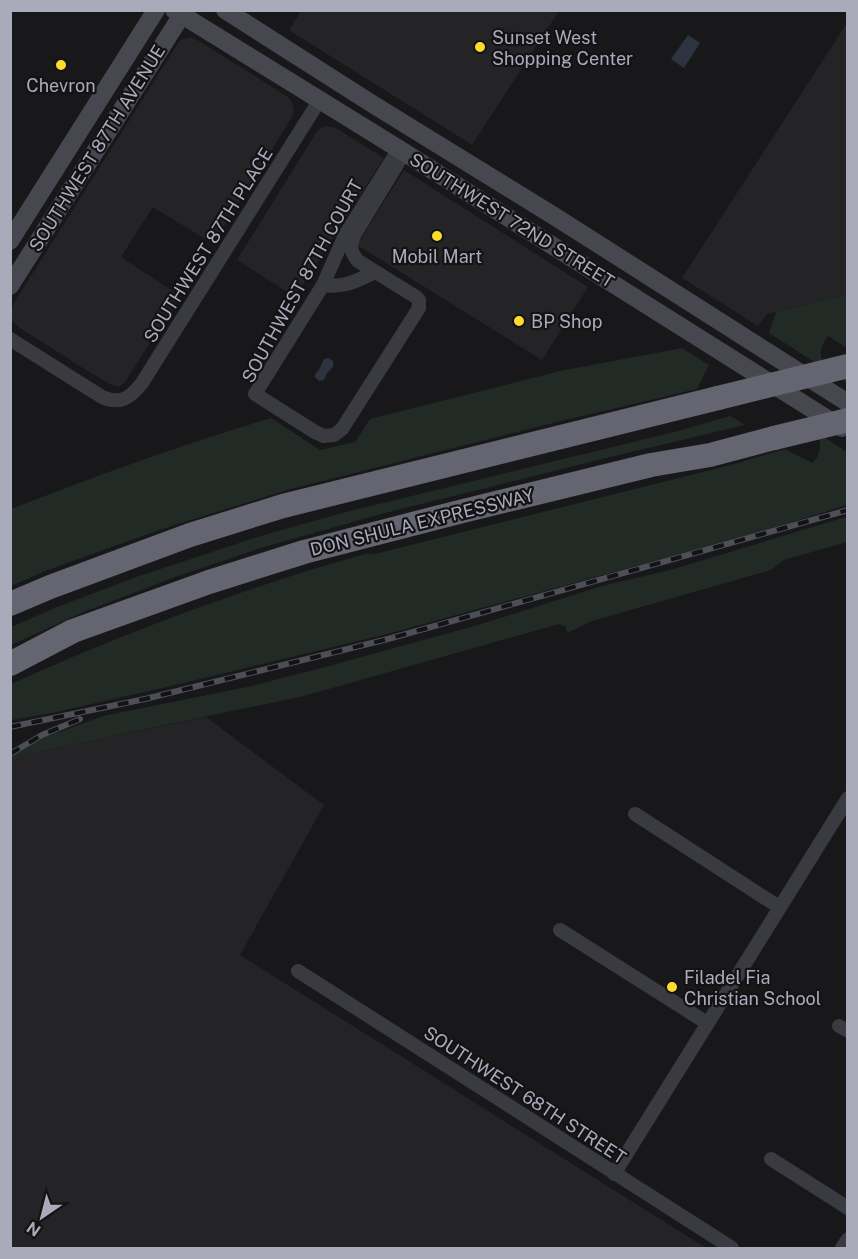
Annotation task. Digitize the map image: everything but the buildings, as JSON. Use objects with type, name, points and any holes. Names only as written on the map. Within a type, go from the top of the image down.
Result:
[{"type":"highway","points":[[10,604],[190,534],[283,506],[848,366]]},
{"type":"highway","name":"DON SHULA EXPRESSWAY","points":[[10,664],[73,631],[209,582],[304,552],[651,465],[710,455],[848,420]]},
{"type":"main road","name":"SOUTHWEST 87TH AVENUE","points":[[10,241],[156,10]]},
{"type":"main road","name":"SOUTHWEST 72ND STREET","points":[[225,10],[848,403]]},
{"type":"main road","name":"SOUTHWEST 87TH AVENUE","points":[[10,286],[180,12]]},
{"type":"main road","name":"SOUTHWEST 72ND STREET","points":[[180,12],[848,432]]},
{"type":"main road","points":[[360,126],[374,105]]},
{"type":"main road","points":[[480,200],[493,178]]},
{"type":"main road","points":[[651,307],[666,287]]},
{"type":"street","name":"SOUTHWEST 87TH PLACE","points":[[10,339],[108,400],[120,401],[130,396],[142,383],[319,101]]},
{"type":"street","name":"SOUTHWEST 87TH COURT","points":[[402,151],[356,232],[351,246],[358,261],[417,297],[420,303],[419,308],[342,429],[329,436],[315,432],[255,394],[323,285],[345,235],[402,151]]},
{"type":"street","points":[[323,285],[335,287],[349,285],[375,272]]},
{"type":"street","points":[[614,1174],[848,798]]},
{"type":"street","points":[[634,814],[779,907]]},
{"type":"street","points":[[560,930],[707,1023]]},
{"type":"street","name":"SOUTHWEST 68TH STREET","points":[[298,971],[732,1248]]},
{"type":"street","points":[[771,1160],[848,1208]]},
{"type":"street","points":[[842,1248],[848,1239]]},
{"type":"shaded area","points":[[301,11],[559,11],[472,145],[289,30]]},
{"type":"shaded area","points":[[847,23],[847,294],[767,314],[758,326],[682,278]]},
{"type":"shaded area","points":[[688,35],[700,43],[684,68],[671,59]]},
{"type":"shaded area","points":[[190,37],[285,95],[292,101],[294,112],[213,244],[153,207],[121,257],[180,296],[125,382],[118,387],[86,370],[20,328],[12,321],[11,311],[180,40]]},
{"type":"shaded area","points":[[322,127],[336,128],[384,158],[295,297],[237,260],[316,133]]},
{"type":"shaded area","points":[[404,170],[588,287],[542,360],[357,245]]},
{"type":"shaded area","points":[[847,294],[847,348],[828,336],[823,344],[821,357],[828,367],[847,380],[847,383],[769,333],[776,312]]},
{"type":"shaded area","points":[[682,348],[709,365],[697,389],[287,490],[159,530],[48,570],[11,586],[11,509],[140,461],[271,418],[320,450],[355,442],[370,419],[560,371]]},
{"type":"shaded area","points":[[328,358],[333,361],[333,367],[324,380],[319,381],[315,377],[316,374],[323,360]]},
{"type":"shaded area","points":[[730,416],[745,425],[385,513],[264,547],[178,576],[86,611],[11,645],[11,627],[57,607],[136,577],[267,534],[346,512],[678,431]]},
{"type":"shaded area","points":[[819,434],[847,452],[847,505],[771,529],[387,634],[171,686],[11,720],[11,684],[99,646],[277,580],[369,553],[375,554],[731,465],[785,449],[812,463],[820,450]]},
{"type":"shaded area","points":[[847,518],[847,542],[784,560],[771,570],[592,621],[567,633],[566,627],[559,624],[304,696],[19,756],[11,762],[11,757],[35,740],[103,716],[247,687],[314,670]]},
{"type":"shaded area","points":[[206,717],[324,805],[240,955],[706,1248],[11,1248],[10,762],[19,756]]},
{"type":"railway","points":[[10,727],[145,699],[388,639],[848,510]]},
{"type":"railway","points":[[10,754],[42,735],[80,719]]},
{"type":"place","name":"Sunset West Shopping Center","points":[[480,47]]},
{"type":"place","name":"Chevron","points":[[61,65]]},
{"type":"place","name":"Mobil Mart","points":[[437,236]]},
{"type":"place","name":"BP Shop","points":[[519,321]]},
{"type":"place","name":"Filadel Fia Christian School","points":[[672,987]]}]
